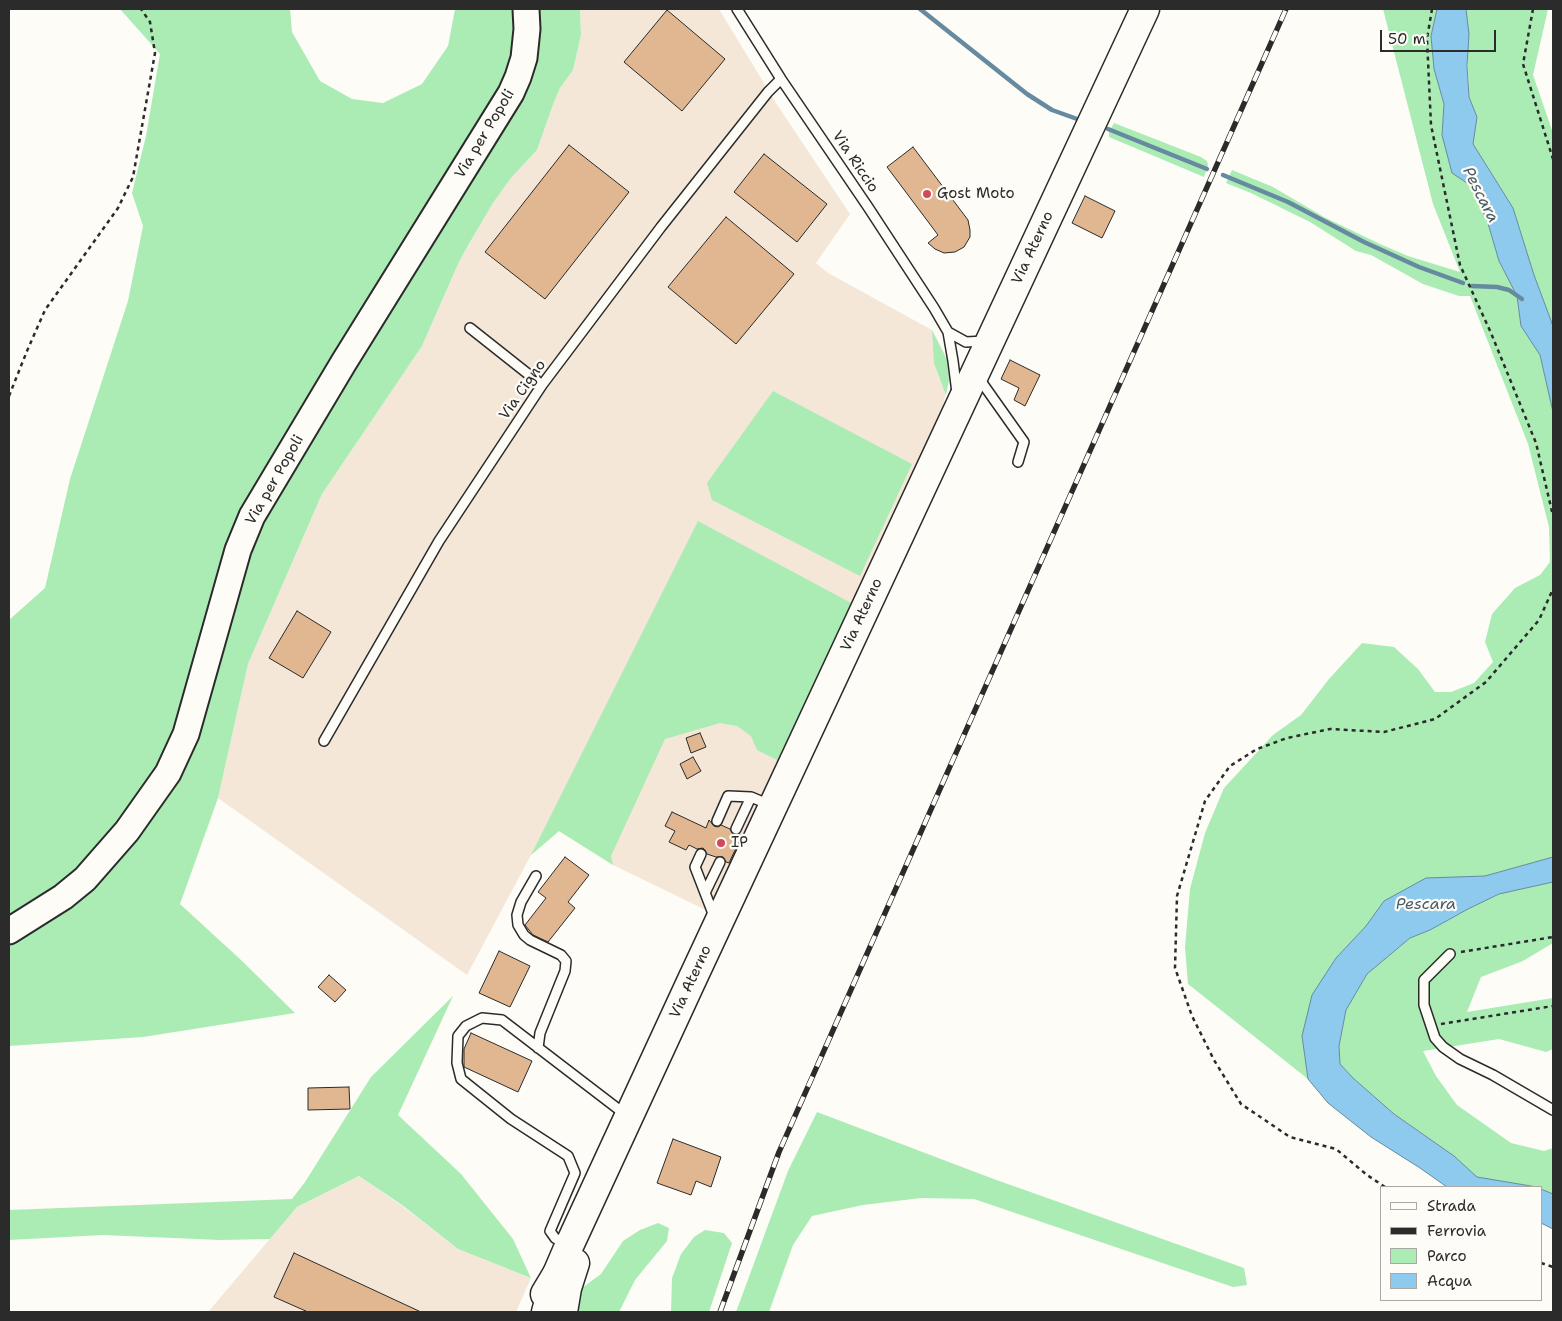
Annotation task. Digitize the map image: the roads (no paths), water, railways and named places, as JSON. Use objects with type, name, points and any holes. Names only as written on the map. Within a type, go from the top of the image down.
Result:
[{"type":"main road","name":"Via per Popoli","points":[[9,931],[63,897],[85,879],[127,831],[168,773],[186,734],[238,550],[252,516],[344,362],[511,92],[524,58],[526,9]]},
{"type":"main road","name":"Via Aterno","points":[[534,1312],[557,1274],[718,924],[762,801],[975,373],[1145,9]]},
{"type":"main road","name":"Via Aterno","points":[[563,1312],[567,1288],[580,1240],[574,1234]]},
{"type":"main road","points":[[546,1312],[557,1274]]},
{"type":"lane","name":"Via Riccio","points":[[737,9],[781,79],[912,273],[948,332],[958,408]]},
{"type":"lane","name":"Via Cigno","points":[[324,740],[439,541],[542,385],[661,226],[768,92],[781,79]]},
{"type":"lane","points":[[470,328],[542,385]]},
{"type":"lane","points":[[948,332],[966,342],[990,340]]},
{"type":"lane","points":[[975,373],[1024,442],[1018,462]]},
{"type":"lane","points":[[717,821],[728,796],[762,801]]},
{"type":"lane","points":[[736,829],[762,801]]},
{"type":"lane","points":[[701,854],[695,867],[718,924]]},
{"type":"lane","points":[[706,893],[720,862]]},
{"type":"lane","points":[[536,876],[521,902],[517,915],[518,925],[524,935],[530,940],[561,955],[566,961],[565,972],[540,1033],[538,1048]]},
{"type":"lane","points":[[1450,954],[1424,980],[1424,1005],[1435,1038],[1443,1047],[1460,1059],[1493,1075],[1553,1110]]},
{"type":"lane","points":[[574,1234],[555,1238],[550,1231],[575,1173],[568,1156],[511,1119],[461,1079],[457,1063],[458,1036],[466,1026],[482,1018],[502,1020],[628,1117]]},
{"type":"water","name":"Pescara","points":[[1437,9],[1466,9],[1469,34],[1467,66],[1469,97],[1477,117],[1473,144],[1513,208],[1534,275],[1553,326],[1553,412],[1540,355],[1521,326],[1517,296],[1499,261],[1487,220],[1470,185],[1452,173],[1442,135],[1444,104],[1434,69],[1431,36]]},
{"type":"water","name":"Pescara","points":[[1553,857],[1553,882],[1499,894],[1468,909],[1430,930],[1410,938],[1367,974],[1346,1010],[1339,1046],[1340,1064],[1394,1114],[1454,1156],[1477,1177],[1531,1186],[1446,1186],[1371,1137],[1328,1103],[1308,1079],[1302,1036],[1312,995],[1336,958],[1366,926],[1384,901],[1426,878],[1485,876]]},
{"type":"water","points":[[1542,1189],[1553,1194],[1553,1229],[1542,1224]]},
{"type":"waterway","points":[[920,9],[1027,94],[1052,110],[1080,120]]},
{"type":"waterway","points":[[1108,129],[1207,169]]},
{"type":"waterway","points":[[1223,175],[1288,202],[1364,242],[1419,267],[1463,283]]},
{"type":"waterway","points":[[1472,286],[1497,287],[1509,290],[1522,299]]},
{"type":"railway","points":[[720,1312],[779,1152],[1286,9]]},
{"type":"place","name":"Gost Moto","points":[[927,194]]},
{"type":"place","name":"IP","points":[[721,843]]}]
